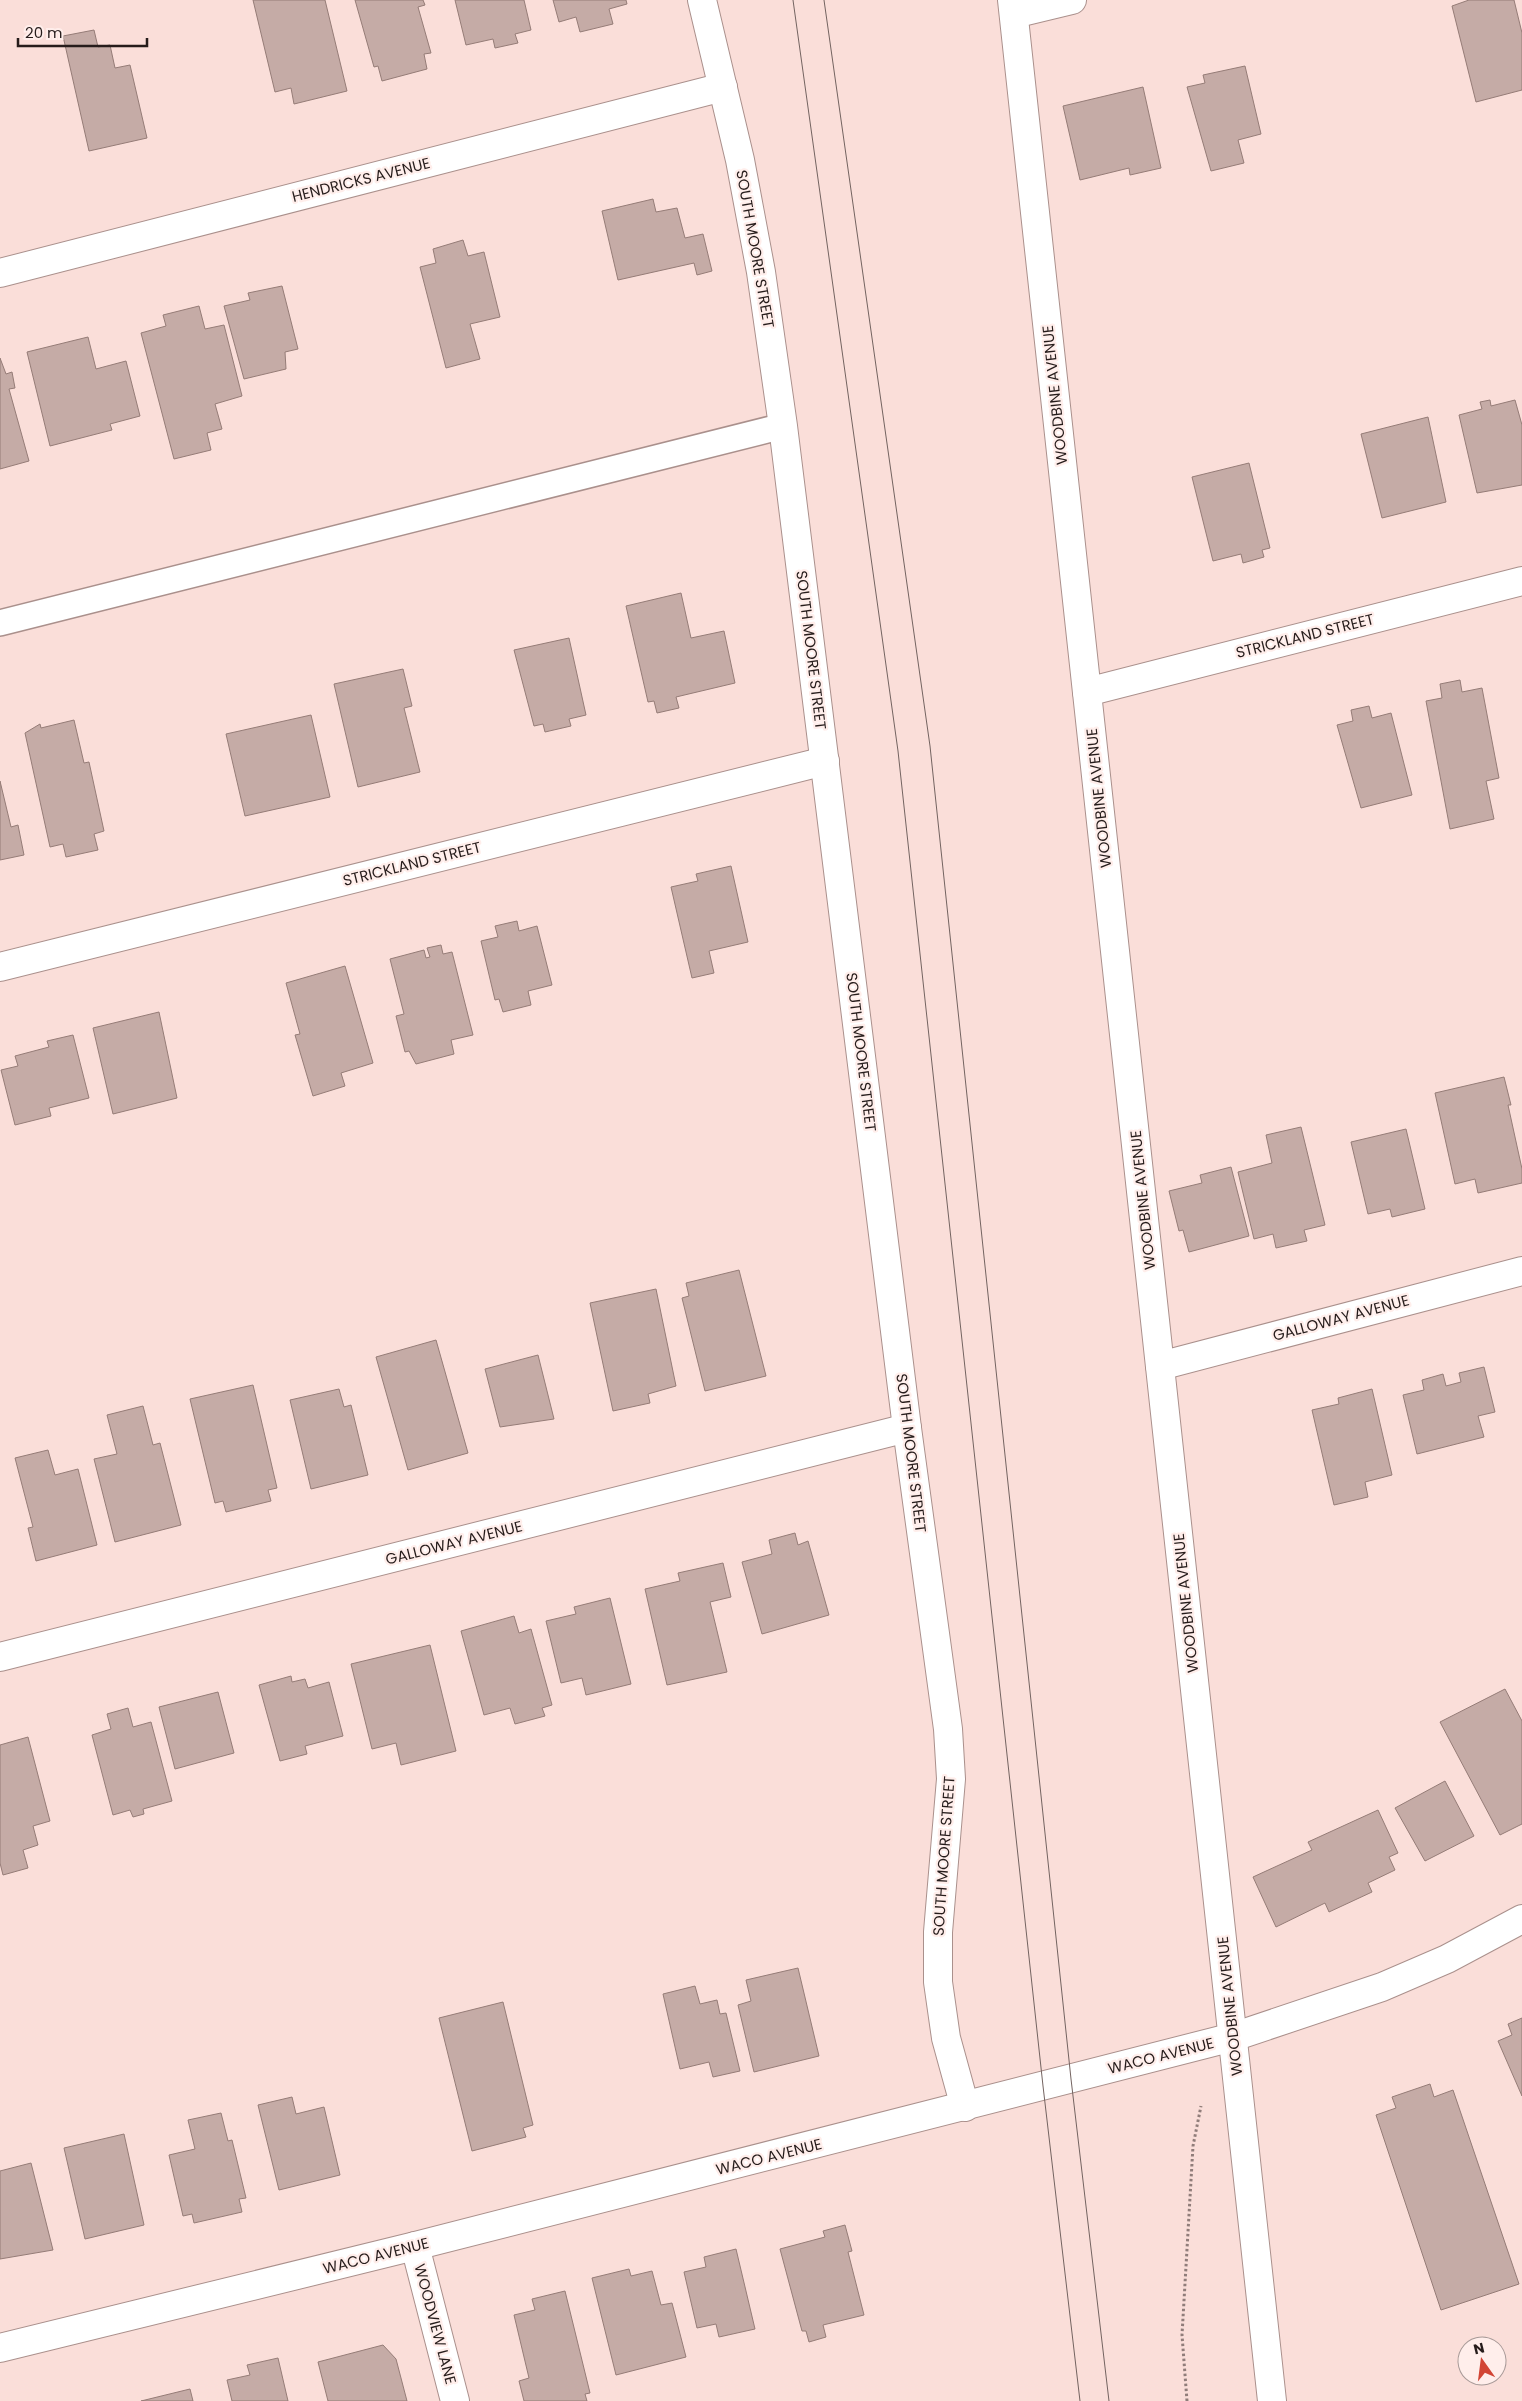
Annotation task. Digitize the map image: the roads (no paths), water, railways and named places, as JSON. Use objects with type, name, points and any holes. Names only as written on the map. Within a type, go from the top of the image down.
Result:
[{"type":"street","name":"SOUTH MOORE STREET","points":[[702,0],[740,160],[761,272],[783,426],[908,1428],[948,1729],[950,1779],[938,1932],[938,1982],[946,2038],[965,2107]]},
{"type":"street","points":[[1013,7],[1072,0]]},
{"type":"street","name":"WOODBINE AVENUE","points":[[1013,7],[1272,2401]]},
{"type":"street","name":"HENDRICKS AVENUE","points":[[0,273],[723,87]]},
{"type":"street","name":"STRICKLAND STREET","points":[[1088,692],[1522,581]]},
{"type":"street","name":"STRICKLAND STREET","points":[[0,967],[825,761]]},
{"type":"street","name":"GALLOWAY AVENUE","points":[[1160,1366],[1522,1271]]},
{"type":"street","name":"GALLOWAY AVENUE","points":[[0,1657],[908,1428]]},
{"type":"street","name":"WACO AVENUE","points":[[0,2348],[415,2246],[1233,2037],[1382,1987],[1447,1959],[1522,1919]]},
{"type":"street","name":"WOODVIEW LANE","points":[[415,2246],[455,2401]]},
{"type":"lane","points":[[0,623],[783,426]]},
{"type":"tram line","points":[[793,0],[898,751],[1043,2086],[1080,2401]]},
{"type":"tram line","points":[[824,0],[930,746],[1071,2079],[1109,2401]]}]
